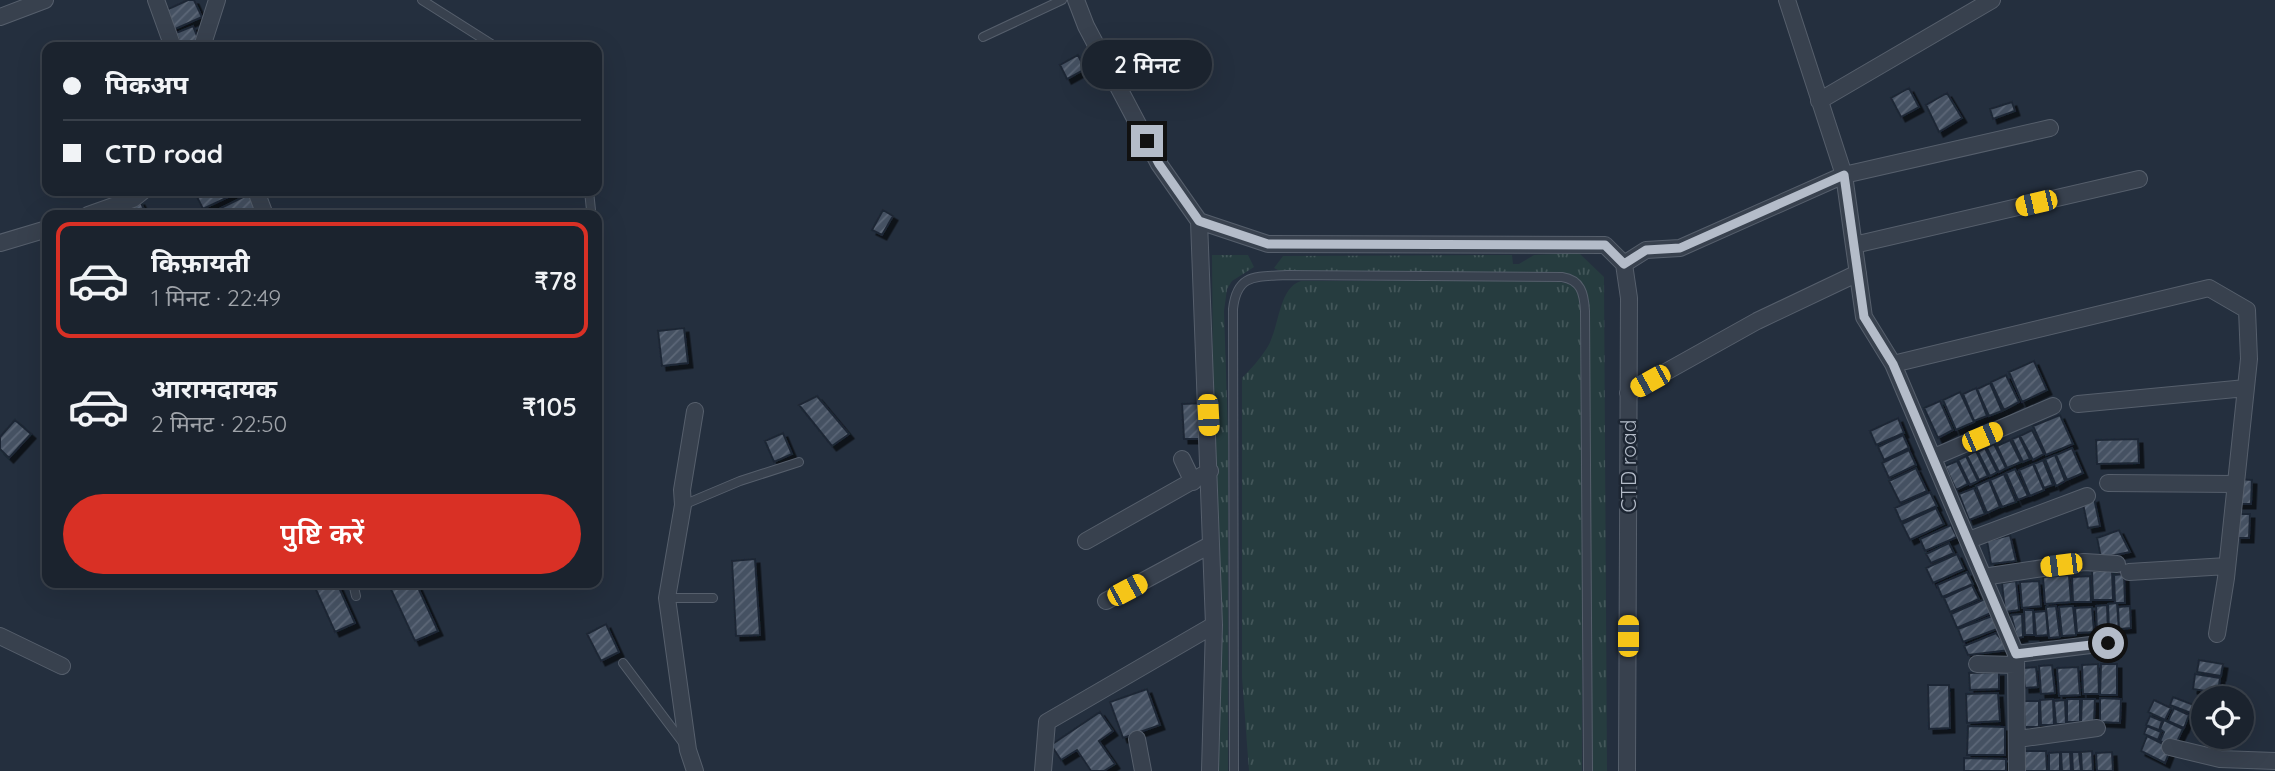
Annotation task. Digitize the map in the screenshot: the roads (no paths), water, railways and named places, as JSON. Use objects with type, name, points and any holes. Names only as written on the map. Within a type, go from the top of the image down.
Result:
[{"type":"street","points":[[0,17],[45,0]]},
{"type":"street","points":[[156,0],[171,42]]},
{"type":"street","points":[[204,42],[217,0]]},
{"type":"street","points":[[1076,0],[1086,26],[1159,164],[1199,221],[1214,625],[1210,771]]},
{"type":"street","points":[[1787,0],[1844,175],[1864,317],[1893,364],[1969,540],[2016,660],[2017,771]]},
{"type":"street","points":[[1819,101],[1992,0]]},
{"type":"street","points":[[1199,221],[1268,244],[1605,245],[1624,264],[1646,250],[1680,248],[1844,175],[2050,128]]},
{"type":"street","points":[[1854,246],[2139,179]]},
{"type":"street","points":[[102,210],[137,196]]},
{"type":"street","points":[[0,243],[42,230]]},
{"type":"street","name":"CTD road","points":[[1624,264],[1629,298],[1627,771]]},
{"type":"street","points":[[1628,393],[1757,321],[1858,273]]},
{"type":"street","points":[[1893,364],[2209,288],[2248,310],[2249,359],[2217,634]]},
{"type":"street","points":[[2078,404],[2246,388]]},
{"type":"street","points":[[1934,457],[2053,406]]},
{"type":"street","points":[[695,411],[682,490],[684,505],[667,598],[688,750],[695,771]]},
{"type":"street","points":[[1182,459],[1193,482]]},
{"type":"street","points":[[1086,541],[1210,471]]},
{"type":"street","points":[[2108,483],[2235,484]]},
{"type":"street","points":[[1969,540],[2087,496]]},
{"type":"street","points":[[1106,601],[1210,545]]},
{"type":"street","points":[[1983,577],[2084,562],[2123,568],[2227,566]]},
{"type":"street","points":[[1043,771],[1047,722],[1214,625]]},
{"type":"street","points":[[0,636],[62,666]]},
{"type":"street","points":[[1977,664],[2016,660],[2108,643]]},
{"type":"street","points":[[2018,739],[2097,728]]},
{"type":"street","points":[[1137,739],[1143,771]]},
{"type":"street","points":[[2170,747],[2220,759],[2275,761]]},
{"type":"lane","points":[[422,0],[488,42]]},
{"type":"lane","points":[[983,37],[1062,0]]},
{"type":"lane","points":[[1234,771],[1233,309],[1238,287],[1264,272],[1562,277],[1577,282],[1582,290],[1585,322],[1588,771]]},
{"type":"lane","points":[[684,505],[740,481],[799,462]]},
{"type":"lane","points":[[355,588],[356,596]]},
{"type":"lane","points":[[667,598],[713,598]]},
{"type":"lane","points":[[623,663],[688,750]]}]
